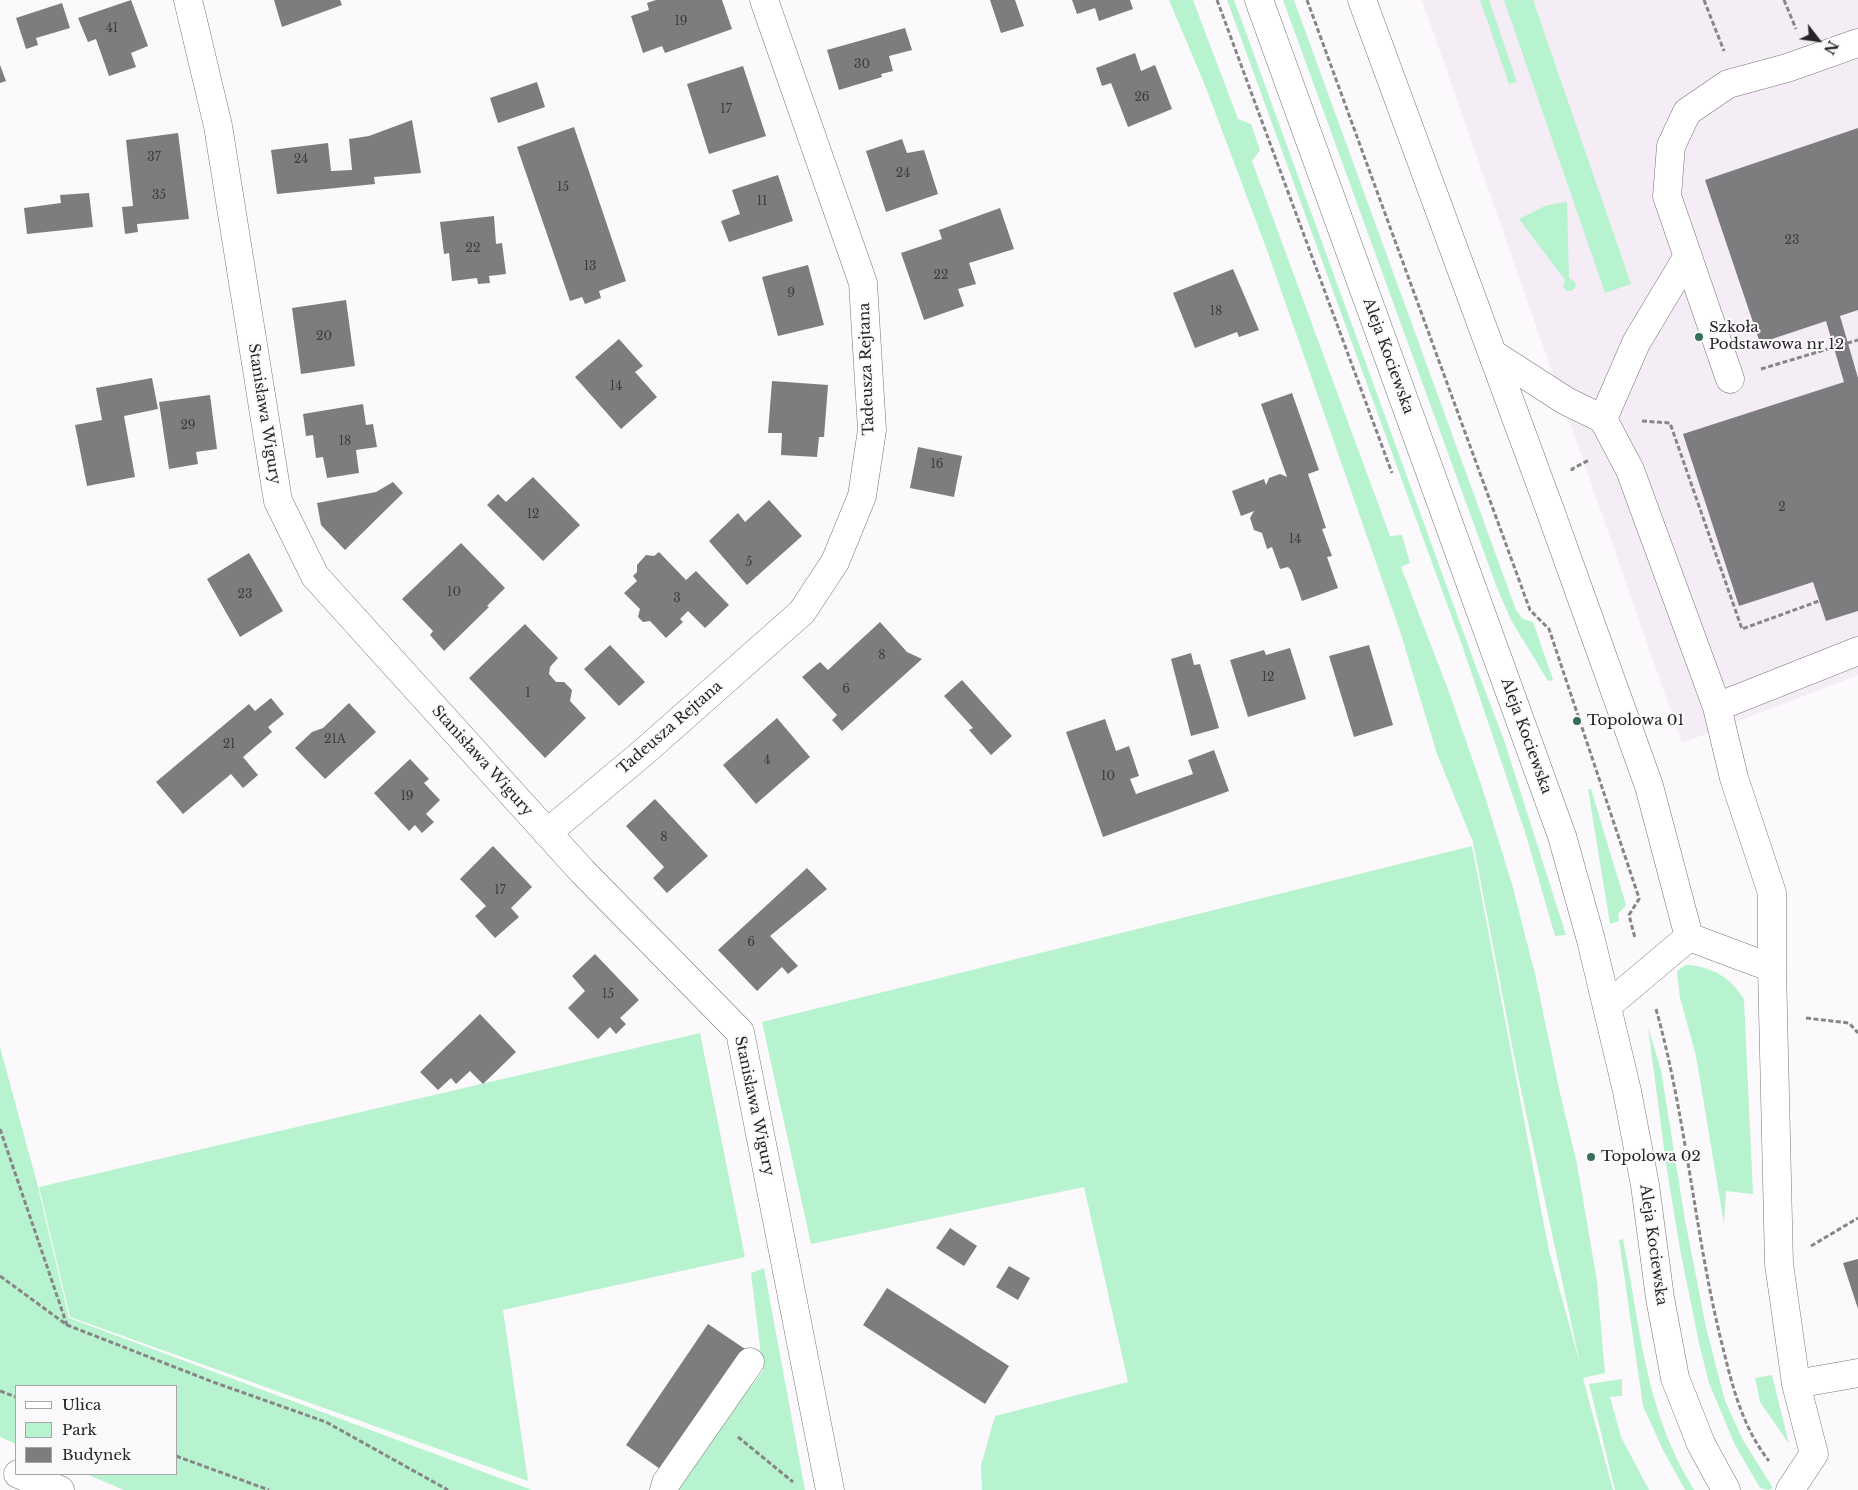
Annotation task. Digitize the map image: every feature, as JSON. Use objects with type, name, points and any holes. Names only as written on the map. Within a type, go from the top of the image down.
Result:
[{"type":"street","name":"Stanisława Wigury","points":[[188,0],[218,126],[278,501],[315,576],[547,833],[740,1032],[830,1490]]},
{"type":"street","name":"Tadeusza Rejtana","points":[[547,833],[645,752],[802,612],[835,562],[862,496],[872,430],[863,283],[764,0]]},
{"type":"street","name":"Aleja Kociewska","points":[[1259,0],[1562,836],[1607,1006],[1627,1091],[1645,1185],[1660,1298],[1675,1378],[1701,1444],[1726,1490]]},
{"type":"street","points":[[1362,0],[1493,354],[1649,786],[1689,937]]},
{"type":"street","points":[[1730,379],[1667,196],[1671,146],[1687,112],[1728,84],[1786,68],[1858,43]]},
{"type":"street","points":[[1603,419],[1636,343],[1688,256]]},
{"type":"street","points":[[1493,354],[1566,401],[1603,419],[1630,470],[1717,707],[1734,778],[1772,893],[1779,1264],[1796,1384],[1814,1454],[1790,1490]]},
{"type":"street","points":[[1717,707],[1858,651]]},
{"type":"street","points":[[1607,1006],[1689,937]]},
{"type":"street","points":[[1689,937],[1772,968]]},
{"type":"street","points":[[664,1490],[666,1483],[750,1362]]},
{"type":"street","points":[[1796,1384],[1858,1373]]},
{"type":"street","points":[[0,1467],[15,1472]]},
{"type":"street","points":[[22,1475],[60,1490]]},
{"type":"path","points":[[1217,0],[1392,473]]},
{"type":"path","points":[[1704,0],[1737,81]]},
{"type":"path","points":[[1730,379],[1858,340]]},
{"type":"path","points":[[1603,419],[1670,422],[1742,629],[1819,601]]},
{"type":"path","points":[[1823,1020],[1849,1023],[1858,1033]]},
{"type":"path","points":[[0,1128],[67,1325]]},
{"type":"path","points":[[1779,1264],[1858,1218]]},
{"type":"path","points":[[0,1276],[67,1325],[213,1382],[326,1422],[448,1490]]},
{"type":"path","points":[[0,1391],[15,1397]]},
{"type":"path","points":[[713,1416],[796,1484]]},
{"type":"path","points":[[178,1457],[269,1490]]},
{"type":"shaded area","name":"Szkoła Podstawowa nr 12","points":[[1422,0],[1858,0],[1858,675],[1682,743]]},
{"type":"green space","points":[[1169,0],[1193,0],[1238,119],[1251,124],[1260,150],[1252,161],[1390,536],[1402,535],[1410,563],[1401,567],[1449,692],[1481,784],[1512,884],[1535,974],[1577,1164],[1597,1281],[1605,1373],[1583,1378],[1613,1490],[982,1490],[981,1465],[995,1416],[1128,1382],[1084,1187],[811,1244],[762,1022],[1472,846],[1549,1251],[1580,1364],[1517,1071],[1473,842],[1437,754],[1400,631],[1268,253],[1206,88]]},
{"type":"green space","points":[[1227,0],[1234,0],[1240,16],[1504,740],[1566,935],[1555,936],[1525,832],[1462,645]]},
{"type":"green space","points":[[1283,0],[1294,0],[1516,610],[1523,619],[1533,622],[1553,680],[1548,681],[1511,620],[1497,588]]},
{"type":"green space","points":[[1480,0],[1489,0],[1517,82],[1509,84]]},
{"type":"green space","points":[[1504,0],[1533,0],[1631,284],[1605,293]]},
{"type":"green space","points":[[1567,202],[1569,278],[1576,283],[1575,288],[1571,291],[1567,291],[1563,287],[1565,280],[1519,219],[1547,205]]},
{"type":"green space","points":[[1588,789],[1591,789],[1626,905],[1618,914],[1619,921],[1610,924]]},
{"type":"green space","points":[[1686,965],[1712,970],[1719,974],[1739,991],[1744,999],[1753,1194],[1726,1191],[1724,1224],[1696,1056],[1680,998],[1677,971]]},
{"type":"green space","points":[[1648,1027],[1661,1070],[1685,1220],[1706,1327],[1725,1401],[1743,1440],[1773,1488],[1768,1490],[1760,1488],[1735,1445],[1709,1383],[1680,1249],[1666,1164]]},
{"type":"green space","points":[[700,1033],[745,1257],[503,1310],[528,1481],[70,1317],[39,1187]]},
{"type":"green space","points":[[0,1047],[37,1183],[69,1318],[532,1490],[124,1490],[88,1475],[178,1475],[178,1385],[15,1385],[15,1444],[0,1437]]},
{"type":"green space","points":[[1623,1239],[1646,1368],[1654,1399],[1677,1459],[1694,1490],[1685,1490],[1663,1450],[1643,1406],[1619,1240]]},
{"type":"green space","points":[[764,1268],[805,1490],[670,1490],[763,1371],[751,1273]]},
{"type":"green space","points":[[1772,1375],[1789,1444],[1760,1402],[1755,1378]]},
{"type":"green space","points":[[1622,1379],[1622,1396],[1610,1397],[1621,1437],[1649,1490],[1615,1490],[1589,1384]]},
{"type":"building","points":[[131,0],[148,46],[131,53],[136,67],[109,76],[96,39],[88,42],[78,18]]},
{"type":"building","points":[[274,0],[340,0],[342,5],[282,27]]},
{"type":"building","points":[[656,0],[722,0],[732,29],[665,53],[662,46],[643,53],[631,16],[649,10],[647,3]]},
{"type":"building","points":[[990,0],[1015,0],[1024,26],[1001,33]]},
{"type":"building","points":[[1072,0],[1130,0],[1133,9],[1099,21],[1095,8],[1077,14]]},
{"type":"building","points":[[62,3],[70,28],[36,38],[38,45],[26,49],[16,18]]},
{"type":"building","points":[[905,28],[912,50],[889,56],[893,71],[881,74],[882,77],[839,90],[827,50]]},
{"type":"building","points":[[1135,53],[1141,71],[1155,65],[1172,109],[1128,127],[1111,83],[1102,86],[1096,68]]},
{"type":"building","points":[[0,65],[6,81],[0,83]]},
{"type":"building","points":[[743,66],[766,136],[709,154],[687,84]]},
{"type":"building","points":[[537,82],[545,107],[498,123],[490,98]]},
{"type":"building","points":[[412,120],[421,173],[374,177],[375,184],[277,194],[271,150],[328,143],[331,171],[352,170],[349,139],[369,136]]},
{"type":"building","points":[[574,127],[626,281],[599,291],[601,298],[585,304],[582,297],[570,301],[517,147]]},
{"type":"building","points":[[1858,128],[1858,310],[1840,316],[1858,378],[1858,611],[1826,621],[1813,582],[1739,606],[1683,434],[1844,382],[1826,321],[1760,343],[1705,180]]},
{"type":"building","points":[[178,133],[189,219],[137,224],[138,232],[125,234],[122,207],[133,206],[126,140]]},
{"type":"building","points":[[902,139],[907,153],[924,150],[938,194],[886,212],[866,151]]},
{"type":"building","points":[[778,175],[793,221],[729,242],[721,221],[740,214],[732,190]]},
{"type":"building","points":[[89,193],[93,227],[27,234],[24,208],[61,203],[60,195]]},
{"type":"building","points":[[1000,208],[1014,249],[969,263],[976,284],[958,289],[964,306],[924,320],[901,253],[942,239],[939,230]]},
{"type":"building","points":[[494,216],[496,244],[502,243],[506,274],[489,276],[490,283],[478,284],[477,278],[452,281],[449,253],[444,254],[440,222]]},
{"type":"building","points":[[808,265],[824,325],[778,336],[762,277]]},
{"type":"building","points":[[1233,269],[1259,330],[1239,337],[1237,332],[1195,348],[1173,293]]},
{"type":"building","points":[[346,300],[355,366],[301,374],[292,308]]},
{"type":"building","points":[[619,339],[643,366],[635,372],[657,397],[621,429],[575,377]]},
{"type":"building","points":[[152,378],[158,409],[124,416],[135,477],[87,486],[75,425],[102,420],[96,388]]},
{"type":"building","points":[[772,381],[828,385],[824,437],[819,437],[817,457],[781,455],[782,433],[768,433]]},
{"type":"building","points":[[1292,393],[1319,470],[1308,474],[1326,528],[1322,529],[1332,556],[1327,557],[1338,588],[1302,601],[1291,570],[1288,567],[1280,569],[1272,547],[1267,549],[1262,533],[1254,530],[1250,518],[1254,511],[1241,516],[1232,491],[1264,479],[1266,485],[1269,478],[1280,474],[1287,477],[1261,404]]},
{"type":"building","points":[[210,395],[217,449],[196,452],[198,464],[169,469],[159,402]]},
{"type":"building","points":[[363,404],[366,425],[373,424],[377,447],[356,450],[359,473],[327,478],[323,457],[316,458],[313,435],[306,436],[303,414]]},
{"type":"building","points":[[918,447],[962,456],[954,497],[910,488]]},
{"type":"building","points":[[533,477],[580,525],[543,561],[487,505],[498,494],[506,502]]},
{"type":"building","points":[[393,482],[403,493],[345,550],[321,525],[317,503],[376,492]]},
{"type":"building","points":[[769,500],[802,536],[747,585],[709,541],[738,513],[745,522]]},
{"type":"building","points":[[461,543],[505,588],[487,606],[489,607],[444,651],[430,635],[433,631],[402,599]]},
{"type":"building","points":[[659,552],[686,580],[696,571],[729,605],[705,628],[688,611],[680,619],[683,622],[666,638],[650,621],[643,622],[638,617],[640,609],[624,593],[637,581],[633,576],[637,572],[637,565],[646,555],[654,556]]},
{"type":"building","points":[[249,553],[283,611],[240,637],[207,579]]},
{"type":"building","points":[[880,622],[907,652],[922,659],[842,731],[832,720],[837,715],[802,677],[820,662],[828,670]]},
{"type":"building","points":[[525,624],[558,658],[550,667],[549,674],[556,682],[564,682],[572,690],[570,701],[586,718],[545,758],[469,678]]},
{"type":"building","points":[[610,645],[645,682],[619,706],[584,669]]},
{"type":"building","points":[[1369,645],[1393,725],[1354,737],[1329,656]]},
{"type":"building","points":[[1290,648],[1306,699],[1248,717],[1230,660],[1264,650],[1266,655]]},
{"type":"building","points":[[1191,653],[1194,665],[1200,664],[1219,728],[1191,736],[1171,659]]},
{"type":"building","points":[[962,680],[1012,736],[991,755],[969,730],[973,728],[944,696]]},
{"type":"building","points":[[271,698],[284,714],[268,727],[272,732],[243,757],[258,775],[243,788],[231,774],[183,814],[156,782],[249,704],[255,711]]},
{"type":"building","points":[[349,703],[376,732],[325,779],[295,748],[312,732],[323,728]]},
{"type":"building","points":[[777,718],[810,757],[756,804],[723,765]]},
{"type":"building","points":[[1105,719],[1116,751],[1129,746],[1139,776],[1130,779],[1136,794],[1193,774],[1188,760],[1214,750],[1229,791],[1103,837],[1066,732]]},
{"type":"building","points":[[410,759],[429,779],[424,783],[440,800],[426,814],[434,822],[422,833],[415,825],[409,831],[374,793]]},
{"type":"building","points":[[655,799],[708,856],[667,893],[653,878],[664,867],[626,826]]},
{"type":"building","points":[[493,846],[532,887],[511,908],[519,917],[495,938],[475,916],[486,906],[460,879]]},
{"type":"building","points":[[807,868],[827,889],[770,936],[798,966],[788,974],[782,967],[757,991],[718,950]]},
{"type":"building","points":[[595,954],[639,1000],[620,1018],[626,1024],[616,1034],[610,1027],[598,1039],[568,1008],[585,991],[572,976]]},
{"type":"building","points":[[480,1014],[516,1052],[483,1084],[470,1071],[456,1084],[451,1078],[438,1090],[420,1072]]},
{"type":"building","points":[[950,1228],[977,1246],[964,1266],[936,1248]]},
{"type":"building","points":[[1858,1259],[1858,1309],[1843,1263]]},
{"type":"building","points":[[1009,1266],[1030,1278],[1018,1300],[996,1287]]},
{"type":"building","points":[[887,1288],[1009,1366],[985,1404],[863,1325]]},
{"type":"building","points":[[708,1324],[745,1349],[663,1471],[626,1445]]},
{"type":"place","name":"Szkoła Podstawowa nr 12","points":[[1699,337]]},
{"type":"place","name":"Topolowa 01","points":[[1577,721]]},
{"type":"place","name":"Topolowa 02","points":[[1591,1157]]}]
